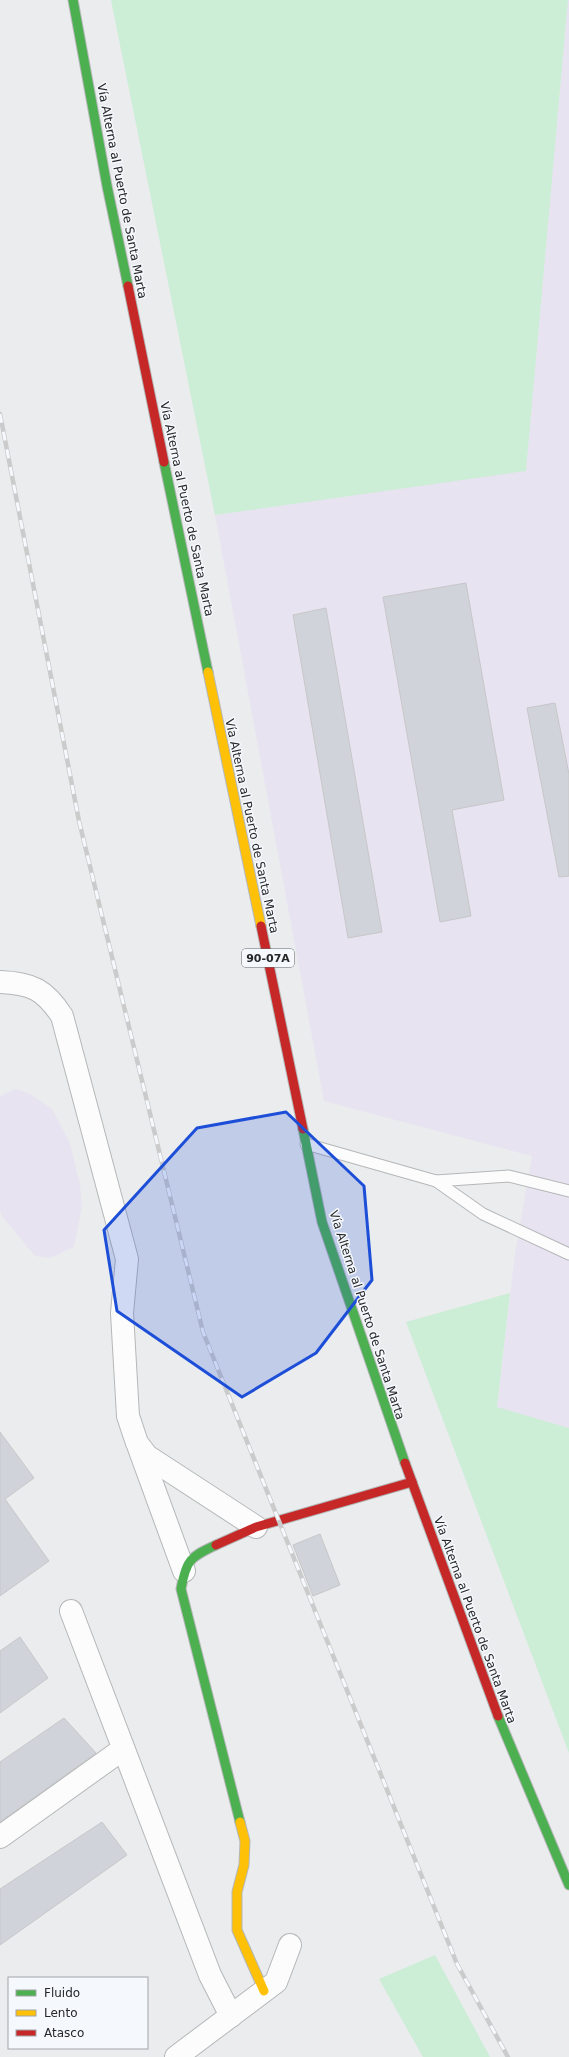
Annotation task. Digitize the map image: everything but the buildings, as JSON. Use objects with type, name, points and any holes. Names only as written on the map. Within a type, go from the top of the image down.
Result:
[{"type":"main road","name":"Vía Alterna al Puerto de Santa Marta","points":[[73,0],[108,186],[322,1222],[412,1482],[479,1668],[525,1783],[569,1885]]},
{"type":"main road","points":[[264,1991],[237,1930],[237,1892],[244,1865],[245,1841],[181,1589],[184,1571],[194,1555],[256,1527],[412,1482]]},
{"type":"street","points":[[0,982],[38,989],[53,1002],[62,1016],[127,1260],[122,1313],[128,1416],[184,1571]]},
{"type":"street","points":[[137,1443],[147,1456],[256,1527]]},
{"type":"street","points":[[71,1612],[210,1976],[231,2016]]},
{"type":"street","points":[[0,1837],[123,1749]]},
{"type":"street","points":[[176,2057],[276,1982],[290,1945]]},
{"type":"lane","points":[[306,1144],[436,1181],[483,1214],[569,1254]]},
{"type":"lane","points":[[436,1181],[508,1176],[569,1191]]},
{"type":"highlighted area","points":[[286,1112],[364,1186],[372,1280],[316,1353],[242,1397],[117,1311],[104,1230],[197,1128]]},
{"type":"shaded area","points":[[568,0],[569,1429],[497,1409],[515,1253],[532,1156],[324,1101],[215,515],[526,470]]},
{"type":"shaded area","points":[[16,1089],[30,1094],[52,1109],[70,1143],[80,1185],[82,1206],[74,1247],[50,1258],[35,1256],[2,1216],[0,1211],[0,1096]]},
{"type":"green space","points":[[111,0],[568,0],[526,471],[215,515]]},
{"type":"green space","points":[[510,1293],[497,1407],[569,1428],[569,1753],[406,1322]]},
{"type":"green space","points":[[435,1955],[490,2057],[423,2057],[379,1979]]},
{"type":"railway","points":[[0,414],[79,821],[203,1332],[457,1964],[508,2057]]},
{"type":"traffic: fast","points":[[73,0],[107,186],[128,286]]},
{"type":"traffic: fast","points":[[164,462],[208,672]]},
{"type":"traffic: fast","points":[[303,1129],[322,1222],[405,1463]]},
{"type":"traffic: fast","points":[[216,1545],[200,1553],[187,1565],[181,1589],[240,1822]]},
{"type":"traffic: fast","points":[[498,1716],[569,1885]]},
{"type":"traffic: slow","points":[[208,672],[261,926]]},
{"type":"traffic: slow","points":[[240,1822],[245,1841],[244,1865],[237,1892],[237,1930],[264,1991]]},
{"type":"traffic: jam","points":[[128,286],[164,462]]},
{"type":"traffic: jam","points":[[261,926],[303,1129]]},
{"type":"traffic: jam","points":[[405,1463],[498,1716]]},
{"type":"traffic: jam","points":[[216,1545],[256,1527],[412,1482]]}]
